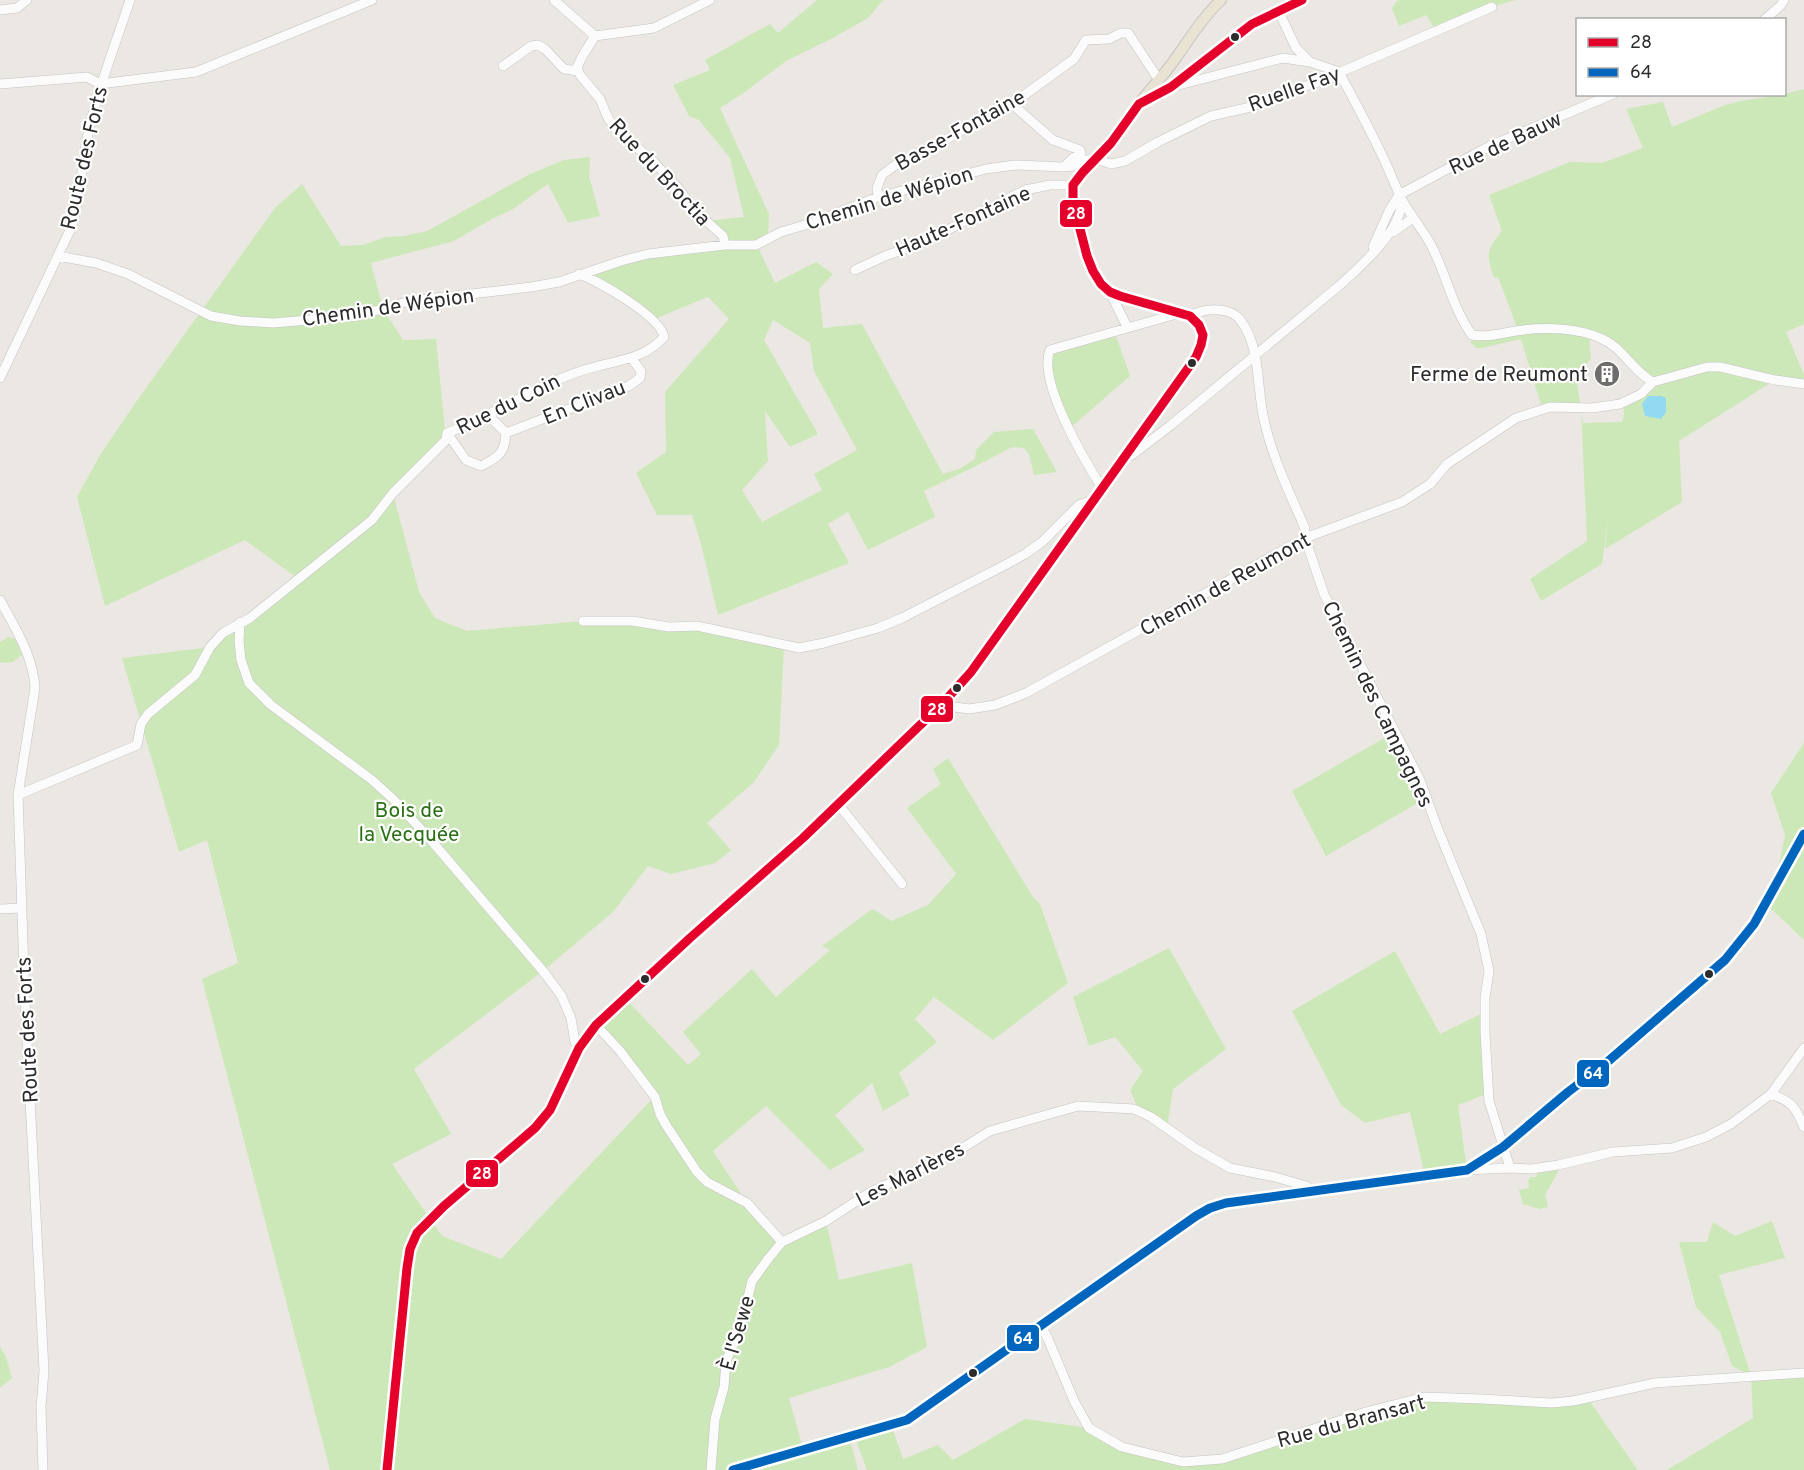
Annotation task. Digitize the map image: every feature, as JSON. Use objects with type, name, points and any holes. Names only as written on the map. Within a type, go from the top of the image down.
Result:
[{"type":"main road","points":[[387,1470],[403,1298],[410,1249],[417,1233],[427,1221],[535,1128],[550,1110],[579,1048],[596,1025],[803,838],[940,705],[970,672],[1196,357],[1203,343],[1203,332],[1198,323],[1185,314],[1110,292],[1101,284],[1087,256],[1073,202],[1073,185],[1111,143],[1208,12],[1221,0]]},
{"type":"street","points":[[0,10],[17,8],[27,0]]},
{"type":"street","name":"Route des Forts","points":[[0,378],[72,226],[78,205],[89,130],[100,84],[129,0]]},
{"type":"street","points":[[0,84],[87,77],[100,84],[196,72],[372,0]]},
{"type":"street","points":[[554,0],[595,36],[654,28],[710,0]]},
{"type":"street","points":[[1139,104],[1171,87],[1252,24],[1302,0]]},
{"type":"street","points":[[1766,18],[1784,0]]},
{"type":"street","name":"Ruelle Fay","points":[[1096,159],[1111,164],[1125,161],[1211,116],[1251,107],[1492,7]]},
{"type":"street","points":[[1278,12],[1296,48],[1310,62]]},
{"type":"street","name":"Basse-Fontaine","points":[[878,197],[877,188],[882,175],[898,163],[947,139],[1005,105],[1012,104],[1074,59],[1086,40],[1109,39],[1121,33],[1128,33],[1159,80]]},
{"type":"street","points":[[578,71],[577,67],[595,36]]},
{"type":"street","name":"Rue du Broctia","points":[[503,66],[531,46],[538,45],[545,49],[564,69],[578,71],[600,99],[616,130],[653,160],[680,190],[691,207],[723,236],[725,245],[756,245]]},
{"type":"street","points":[[1171,87],[1283,57],[1310,62],[1339,72],[1382,153],[1399,195],[1430,243],[1458,309],[1472,335],[1495,336],[1522,330],[1580,331],[1602,338],[1619,350],[1638,373],[1653,382]]},
{"type":"street","name":"Rue de Bauw","points":[[1399,195],[1490,146],[1608,96]]},
{"type":"street","points":[[1012,104],[1053,140],[1080,150],[1081,154],[1072,158],[1064,167]]},
{"type":"street","name":"Chemin de Wépion","points":[[756,245],[781,232],[812,223],[878,197],[990,168],[1015,165],[1064,167],[1096,159]]},
{"type":"street","name":"Haute-Fontaine","points":[[855,270],[922,243],[1025,190],[1050,184],[1073,185]]},
{"type":"street","points":[[1124,458],[1128,458],[1140,449],[1311,311],[1364,263],[1386,238],[1395,223],[1401,205],[1399,195]]},
{"type":"street","points":[[1364,263],[1399,195]]},
{"type":"street","points":[[1386,238],[1413,218]]},
{"type":"street","name":"Chemin de Wépion","points":[[58,256],[96,263],[128,274],[211,316],[273,323],[357,316],[410,301],[531,287],[559,282],[648,254],[725,245]]},
{"type":"street","name":"Rue du Coin","points":[[18,795],[137,745],[141,724],[148,714],[195,675],[210,647],[223,633],[250,618],[372,520],[393,493],[446,440],[447,434],[488,416],[559,378],[597,366],[632,359],[656,346],[664,337],[663,330],[658,324],[619,294],[579,274]]},
{"type":"street","points":[[1110,292],[1127,327]]},
{"type":"street","name":"Chemin des Campagnes","points":[[1102,488],[1082,455],[1062,413],[1051,380],[1047,358],[1050,350],[1127,327],[1185,314],[1220,310],[1240,319],[1250,338],[1255,356],[1264,423],[1273,453],[1305,529],[1305,538],[1324,594],[1420,780],[1480,934],[1489,970],[1485,1005],[1489,1101],[1510,1168]]},
{"type":"street","name":"En Clivau","points":[[506,433],[629,386],[640,378],[640,371],[632,359]]},
{"type":"street","name":"Chemin de Reumont","points":[[940,705],[969,709],[995,705],[1026,693],[1305,538],[1402,502],[1430,484],[1447,464],[1516,418],[1550,407],[1592,408],[1620,404],[1641,394],[1653,382],[1707,368],[1721,367],[1775,380],[1804,384]]},
{"type":"street","points":[[447,434],[466,460],[481,466],[497,458],[506,447],[506,433],[488,416]]},
{"type":"street","points":[[583,621],[632,621],[669,627],[697,626],[799,648],[824,644],[903,618],[1005,565],[1042,542],[1079,506],[1094,500]]},
{"type":"street","name":"Route des Forts","points":[[0,600],[27,652],[34,672],[35,688],[18,795],[44,1371],[40,1407],[43,1470]]},
{"type":"street","points":[[240,622],[241,660],[249,683],[271,705],[372,780],[429,838],[561,995],[571,1018],[575,1042],[579,1048]]},
{"type":"street","points":[[838,804],[902,884]]},
{"type":"street","points":[[1467,1170],[1503,1147],[1648,1029],[1725,960],[1754,924],[1804,834]]},
{"type":"street","points":[[0,909],[22,908]]},
{"type":"street","points":[[596,1025],[620,1051],[655,1097],[666,1125],[697,1172],[707,1182],[747,1203],[782,1242]]},
{"type":"street","points":[[733,1470],[907,1420],[1203,1211],[1226,1203],[1312,1191],[1467,1170],[1541,1168],[1613,1152],[1686,1145],[1731,1124],[1771,1094],[1804,1047]]},
{"type":"street","points":[[1771,1094],[1792,1105],[1804,1127]]},
{"type":"street","name":"Les Marlères","points":[[782,1242],[826,1221],[869,1193],[961,1149],[990,1131],[1078,1106],[1134,1109],[1151,1117],[1195,1148],[1230,1168],[1275,1177],[1306,1186],[1312,1191]]},
{"type":"street","name":"È l'Sewe","points":[[711,1470],[715,1419],[722,1393],[726,1361],[740,1329],[752,1281],[782,1242]]},
{"type":"street","name":"Rue du Bransart","points":[[1041,1326],[1075,1403],[1089,1428],[1122,1447],[1183,1462],[1222,1459],[1366,1412],[1424,1397],[1552,1403],[1574,1401],[1661,1382],[1804,1373]]},
{"type":"green space","points":[[817,0],[883,0],[868,18],[786,61],[720,108],[769,214],[768,238],[757,245],[775,283],[816,262],[833,274],[819,289],[823,328],[862,324],[943,474],[961,468],[975,459],[976,450],[994,432],[1033,429],[1057,472],[1034,475],[1029,454],[1024,448],[1012,447],[924,491],[935,517],[868,550],[848,512],[828,524],[849,563],[718,615],[692,515],[657,515],[636,473],[666,452],[665,392],[729,319],[708,297],[652,320],[588,277],[621,261],[725,244],[705,221],[744,217],[730,158],[699,120],[689,116],[673,85],[710,70],[705,60],[770,24],[778,33]],"holes":[[[773,320],[810,343],[814,371],[857,450],[814,474],[822,490],[762,522],[742,490],[768,461],[765,411],[790,447],[818,434],[764,340]]]},
{"type":"green space","points":[[1400,0],[1516,0],[1492,7],[1436,31],[1426,15],[1399,26],[1392,8]]},
{"type":"green space","points":[[1804,89],[1804,324],[1786,332],[1804,375],[1804,384],[1775,380],[1679,441],[1682,502],[1605,549],[1608,518],[1602,564],[1541,601],[1530,579],[1587,541],[1581,410],[1583,423],[1622,422],[1623,403],[1649,387],[1619,350],[1589,335],[1591,358],[1579,375],[1577,383],[1581,409],[1542,408],[1521,339],[1482,348],[1476,348],[1470,342],[1482,337],[1518,330],[1498,277],[1494,278],[1490,263],[1490,248],[1502,231],[1489,195],[1570,162],[1602,163],[1643,148],[1626,109],[1663,102],[1672,127],[1725,105],[1786,96],[1786,94]]},
{"type":"green space","name":"Bois de la Vecquée","points":[[590,157],[589,176],[600,216],[568,223],[548,184],[513,209],[454,241],[371,263],[383,309],[403,340],[436,339],[446,440],[393,493],[419,592],[435,618],[467,631],[583,621],[697,626],[784,646],[779,745],[754,782],[707,823],[731,850],[715,863],[671,874],[648,866],[614,911],[543,971],[414,1069],[451,1134],[392,1164],[442,1236],[501,1259],[654,1097],[596,1025],[625,998],[688,1065],[701,1054],[683,1032],[752,969],[776,997],[830,950],[822,946],[868,912],[873,909],[891,921],[928,905],[956,874],[907,808],[941,784],[933,769],[948,758],[1033,897],[1040,904],[1068,983],[993,1040],[934,997],[915,1019],[937,1042],[899,1073],[910,1095],[883,1111],[872,1083],[835,1115],[865,1150],[830,1170],[766,1106],[713,1151],[747,1203],[782,1242],[826,1221],[839,1280],[912,1263],[927,1347],[889,1367],[789,1398],[803,1449],[849,1436],[858,1470],[330,1470],[202,979],[238,963],[207,840],[179,852],[122,658],[210,647],[297,578],[245,540],[105,606],[77,497],[100,455],[136,402],[275,208],[302,184],[341,246],[363,245],[385,237],[427,231],[530,174],[564,160]]},
{"type":"green space","points":[[1115,333],[1130,376],[1069,429],[1051,380],[1050,350]]},
{"type":"green space","points":[[8,637],[15,639],[22,655],[13,662],[0,663],[0,642]]},
{"type":"green space","points":[[1393,733],[1412,768],[1423,800],[1326,856],[1292,791]]},
{"type":"green space","points":[[1804,743],[1804,940],[1766,904],[1776,880],[1785,835],[1771,793]]},
{"type":"green space","points":[[1169,948],[1226,1049],[1173,1089],[1167,1128],[1136,1104],[1130,1090],[1143,1071],[1115,1037],[1089,1046],[1073,997]]},
{"type":"green space","points":[[1395,951],[1440,1034],[1485,1012],[1489,1093],[1458,1105],[1467,1170],[1425,1176],[1410,1112],[1365,1123],[1341,1105],[1292,1011]]},
{"type":"green space","points":[[1559,1170],[1545,1195],[1548,1207],[1539,1209],[1523,1204],[1519,1190],[1529,1188],[1528,1180],[1531,1177],[1537,1177],[1537,1173]]},
{"type":"green space","points":[[1772,1221],[1785,1258],[1719,1275],[1751,1376],[1732,1366],[1720,1332],[1696,1307],[1679,1242],[1707,1242],[1713,1222],[1735,1236]]},
{"type":"green space","points":[[0,1346],[12,1378],[0,1388]]},
{"type":"green space","points":[[1804,1373],[1804,1470],[1667,1470],[1753,1418],[1751,1376]]},
{"type":"green space","points":[[1424,1397],[1588,1399],[1638,1470],[867,1470],[854,1435],[891,1424],[903,1459],[938,1445],[953,1460],[1025,1419],[1089,1428],[1106,1439],[1183,1462],[1222,1459]]},
{"type":"water","points":[[1648,396],[1666,398],[1666,412],[1661,419],[1645,416],[1642,404]]},
{"type":"transit line","name":"28","points":[[387,1470],[407,1268],[410,1249],[417,1233],[444,1206],[535,1128],[550,1110],[579,1048],[596,1025],[803,838],[943,703],[971,672],[1196,357],[1201,345],[1203,335],[1199,325],[1190,316],[1120,296],[1110,292],[1101,284],[1087,256],[1073,202],[1073,185],[1111,143],[1139,104],[1171,87],[1252,24],[1302,0]]},
{"type":"transit line","name":"64","points":[[733,1470],[907,1420],[1210,1208],[1226,1203],[1467,1170],[1503,1147],[1605,1064],[1725,960],[1754,924],[1804,834]]},
{"type":"place","name":"Ferme de Reumont","points":[[1607,374]]}]
